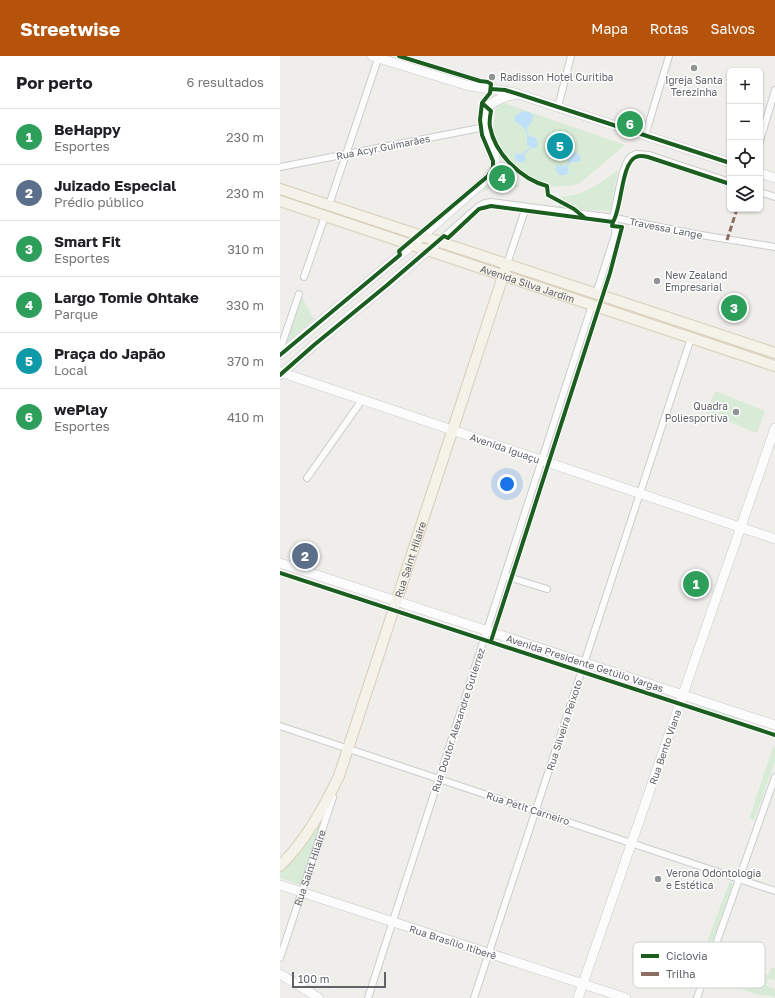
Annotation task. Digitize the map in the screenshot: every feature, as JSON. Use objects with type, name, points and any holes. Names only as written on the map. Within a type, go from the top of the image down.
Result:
[{"type":"main road","points":[[376,57],[466,85],[505,90],[727,162]]},
{"type":"main road","points":[[281,354],[412,245],[489,177],[495,166],[494,152],[485,127],[486,113],[492,103],[499,99],[518,94]]},
{"type":"main road","points":[[763,174],[775,178]]},
{"type":"main road","name":"Avenida Silva Jardim","points":[[280,189],[775,353]]},
{"type":"main road","name":"Avenida Silva Jardim","points":[[280,201],[775,366]]},
{"type":"main road","points":[[383,223],[393,239]]},
{"type":"main road","points":[[281,373],[439,241]]},
{"type":"main road","name":"Rua Saint Hilaire","points":[[339,776],[507,264]]},
{"type":"main road","points":[[664,316],[674,332]]},
{"type":"main road","points":[[714,346],[742,342]]},
{"type":"main road","points":[[297,360],[295,369],[301,379]]},
{"type":"main road","name":"Avenida Iguaçu","points":[[281,373],[775,539]]},
{"type":"main road","name":"Rua Bento Viana","points":[[578,998],[775,428]]},
{"type":"main road","name":"Avenida Presidente Getúlio Vargas","points":[[280,563],[775,725]]},
{"type":"main road","points":[[280,866],[298,847],[312,827],[328,800],[339,776]]},
{"type":"main road","name":"Rua Brasílio Itiberê","points":[[280,885],[626,998]]},
{"type":"main road","points":[[280,974],[319,998]]},
{"type":"street","points":[[558,107],[571,56]]},
{"type":"street","points":[[645,136],[669,56]]},
{"type":"street","points":[[329,205],[376,57]]},
{"type":"street","points":[[760,140],[775,90]]},
{"type":"street","name":"Rua Acyr Guimarães","points":[[280,167],[485,127]]},
{"type":"street","points":[[596,294],[615,235],[616,226],[613,218],[622,175],[630,157],[636,154],[649,155],[727,181]]},
{"type":"street","points":[[763,193],[775,197]]},
{"type":"street","name":"Travessa Lange","points":[[439,241],[479,206],[491,202],[613,218],[695,234],[775,247]]},
{"type":"street","name":"Rua Saint Hilaire","points":[[507,264],[526,207]]},
{"type":"street","points":[[304,277],[325,216]]},
{"type":"street","points":[[281,354],[281,347],[299,294]]},
{"type":"street","name":"Rua Doutor Alexandre Gutierrez","points":[[368,998],[592,305]]},
{"type":"street","name":"Rua Silveira Peixoto","points":[[474,998],[691,338]]},
{"type":"street","points":[[307,478],[362,400]]},
{"type":"street","points":[[505,576],[547,589]]},
{"type":"street","name":"Rua Petit Carneiro","points":[[280,726],[775,891]]},
{"type":"street","name":"Rua Saint Hilaire","points":[[280,958],[339,776]]},
{"type":"street","points":[[717,942],[775,777]]},
{"type":"street","points":[[697,998],[701,988]]},
{"type":"green space","points":[[504,103],[625,145],[580,183],[571,186],[543,187],[528,180],[503,160],[493,136],[495,110],[498,104]]},
{"type":"green space","points":[[501,170],[520,187],[500,187],[482,191]]},
{"type":"green space","points":[[618,170],[610,211],[558,208],[560,197],[577,194],[591,188]]},
{"type":"green space","points":[[301,296],[314,319],[286,344]]},
{"type":"green space","name":"Quadra Poliesportiva","points":[[715,391],[765,411],[757,433],[706,413]]},
{"type":"green space","points":[[698,704],[738,716],[737,721],[736,722],[695,710]]},
{"type":"green space","points":[[775,746],[775,761],[754,821],[750,818],[750,816],[773,747]]},
{"type":"green space","points":[[321,822],[301,885],[280,878],[280,873],[301,851]]},
{"type":"green space","points":[[731,882],[733,884],[712,942],[707,942],[729,883]]},
{"type":"green space","points":[[771,968],[775,968],[775,980],[768,979],[766,984],[767,986],[775,989],[775,997],[748,992],[739,988],[765,988],[765,974],[768,974]]},
{"type":"water","points":[[523,111],[529,112],[533,115],[532,121],[527,129],[529,136],[536,138],[538,145],[535,148],[531,148],[524,154],[526,160],[522,163],[516,161],[516,154],[523,153],[530,147],[527,145],[525,129],[515,121],[514,117]]},
{"type":"water","points":[[572,150],[580,155],[581,160],[571,162],[567,166],[569,170],[566,175],[559,175],[555,169],[558,165],[565,166],[568,163],[567,159],[569,151]]},
{"type":"marked path","points":[[727,240],[736,212]]},
{"type":"cycle path","points":[[280,355],[400,255],[399,251],[488,176],[493,167],[493,161],[482,135],[480,120],[482,103],[490,93],[491,84],[399,56]]},
{"type":"cycle path","points":[[491,89],[505,90],[518,94],[727,162]]},
{"type":"cycle path","points":[[482,103],[491,111],[490,125],[493,137],[503,156],[528,178],[547,186],[548,195],[574,209],[585,218]]},
{"type":"cycle path","points":[[280,375],[444,236],[448,238],[479,209],[491,206],[613,222],[627,168],[631,161],[640,156],[648,157],[727,183]]},
{"type":"cycle path","points":[[491,641],[610,273],[622,227],[612,226],[613,222]]},
{"type":"cycle path","points":[[280,573],[775,735]]},
{"type":"place","name":"Igreja Santa Terezinha","points":[[694,68]]},
{"type":"place","name":"Radisson Hotel Curitiba","points":[[492,77]]},
{"type":"place","name":"wePlay","points":[[630,124]]},
{"type":"place","name":"Praça do Japão","points":[[560,146]]},
{"type":"place","name":"Largo Tomie Ohtake","points":[[502,178]]},
{"type":"place","name":"New Zealand Empresarial","points":[[657,281]]},
{"type":"place","name":"Smart Fit","points":[[734,308]]},
{"type":"place","name":"Quadra Poliesportiva","points":[[736,412]]},
{"type":"place","name":"Juizado Especial","points":[[305,556]]},
{"type":"place","name":"BeHappy","points":[[696,584]]},
{"type":"place","name":"Verona Odontologia e Estética","points":[[658,879]]}]
